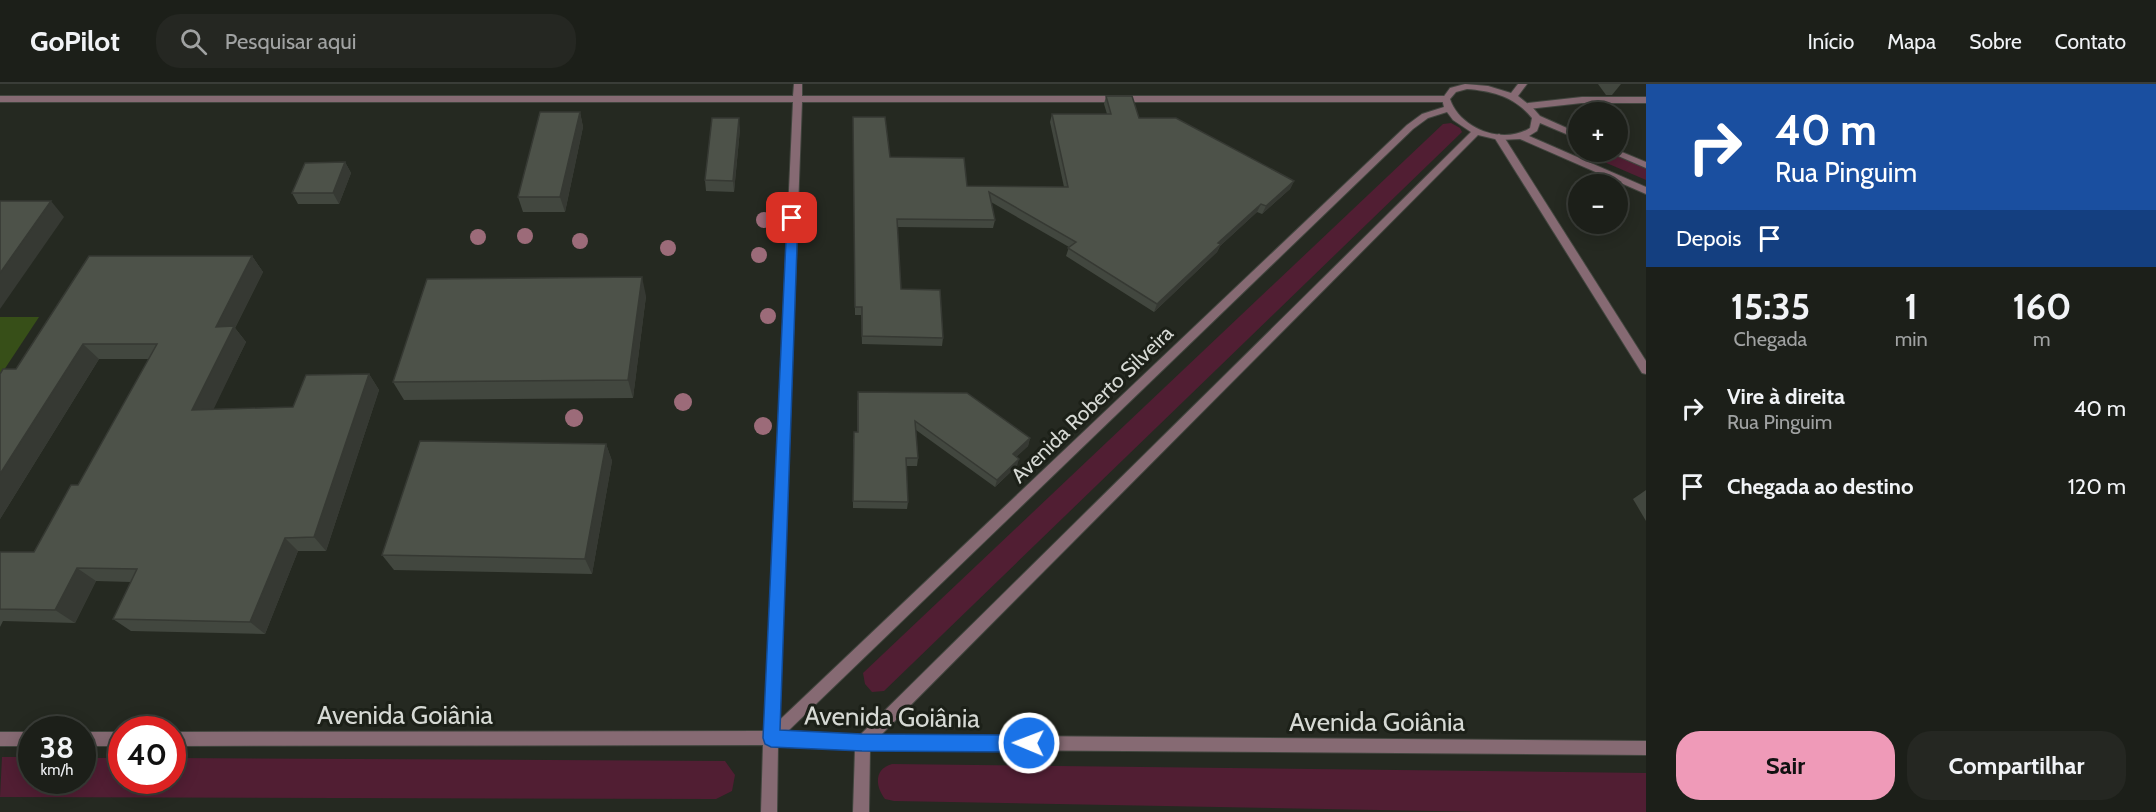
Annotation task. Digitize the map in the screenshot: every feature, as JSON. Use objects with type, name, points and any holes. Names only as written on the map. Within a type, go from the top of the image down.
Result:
[{"type":"street","points":[[769,812],[798,84]]},
{"type":"street","points":[[1514,96],[1523,84]]},
{"type":"street","points":[[1537,118],[1534,129],[1521,136],[1499,137],[1477,131],[1458,121],[1447,104],[1451,87],[1468,85],[1490,88],[1514,96],[1528,105],[1537,118],[1568,132]]},
{"type":"street","points":[[0,99],[1447,104]]},
{"type":"street","points":[[1528,105],[1582,100],[1646,100]]},
{"type":"street","name":"Avenida Roberto Silveira","points":[[771,738],[1410,127],[1447,104]]},
{"type":"street","points":[[861,812],[862,742],[1477,131]]},
{"type":"street","points":[[1521,136],[1646,191]]},
{"type":"street","points":[[1499,137],[1646,370]]},
{"type":"street","points":[[1628,158],[1646,165]]},
{"type":"street","name":"Avenida Goiânia","points":[[186,739],[771,738],[862,742],[1646,748]]},
{"type":"street","points":[[0,739],[18,739]]},
{"type":"shaded area","points":[[1451,123],[1460,128],[1462,132],[884,691],[872,692],[865,684],[863,673],[1443,124]]},
{"type":"shaded area","points":[[1628,160],[1646,168],[1646,180],[1604,162]]},
{"type":"shaded area","points":[[0,317],[39,317],[0,376]]},
{"type":"shaded area","points":[[2,757],[18,757],[18,794],[96,794],[96,758],[108,758],[108,794],[186,794],[186,758],[725,761],[735,775],[732,791],[716,799],[0,797]]},
{"type":"shaded area","points":[[892,764],[1646,773],[1646,812],[1488,812],[894,801],[885,799],[878,784],[879,774],[886,766]]},
{"type":"building","points":[[1106,96],[1132,96],[1139,118],[1176,118],[1294,181],[1266,206],[1261,204],[1157,304],[1068,248],[1076,242],[989,192],[995,220],[897,219],[901,289],[940,290],[943,338],[862,336],[862,307],[855,307],[853,117],[885,117],[890,157],[964,158],[967,186],[1068,187],[1052,114],[1111,114]]},
{"type":"building","points":[[540,112],[580,112],[560,197],[518,197]]},
{"type":"building","points":[[712,118],[739,118],[733,181],[705,180]]},
{"type":"building","points":[[345,162],[333,193],[292,193],[305,163]]},
{"type":"building","points":[[0,201],[51,201],[0,273]]},
{"type":"building","points":[[89,256],[252,256],[216,327],[234,326],[192,410],[293,407],[306,375],[369,374],[314,537],[285,538],[250,622],[113,619],[137,569],[77,568],[55,610],[0,609],[0,552],[34,552],[71,485],[78,485],[157,344],[83,344],[0,474],[0,374],[3,369],[16,369]]},
{"type":"building","points":[[642,277],[628,380],[393,382],[427,279]]},
{"type":"building","points":[[858,392],[967,393],[1030,438],[1013,454],[1019,459],[997,480],[915,421],[918,458],[906,458],[908,502],[853,501],[854,432],[858,432]]},
{"type":"building","points":[[420,441],[606,444],[585,559],[382,555]]},
{"type":"route","points":[[792,218],[771,738],[862,742],[1029,743]]}]
